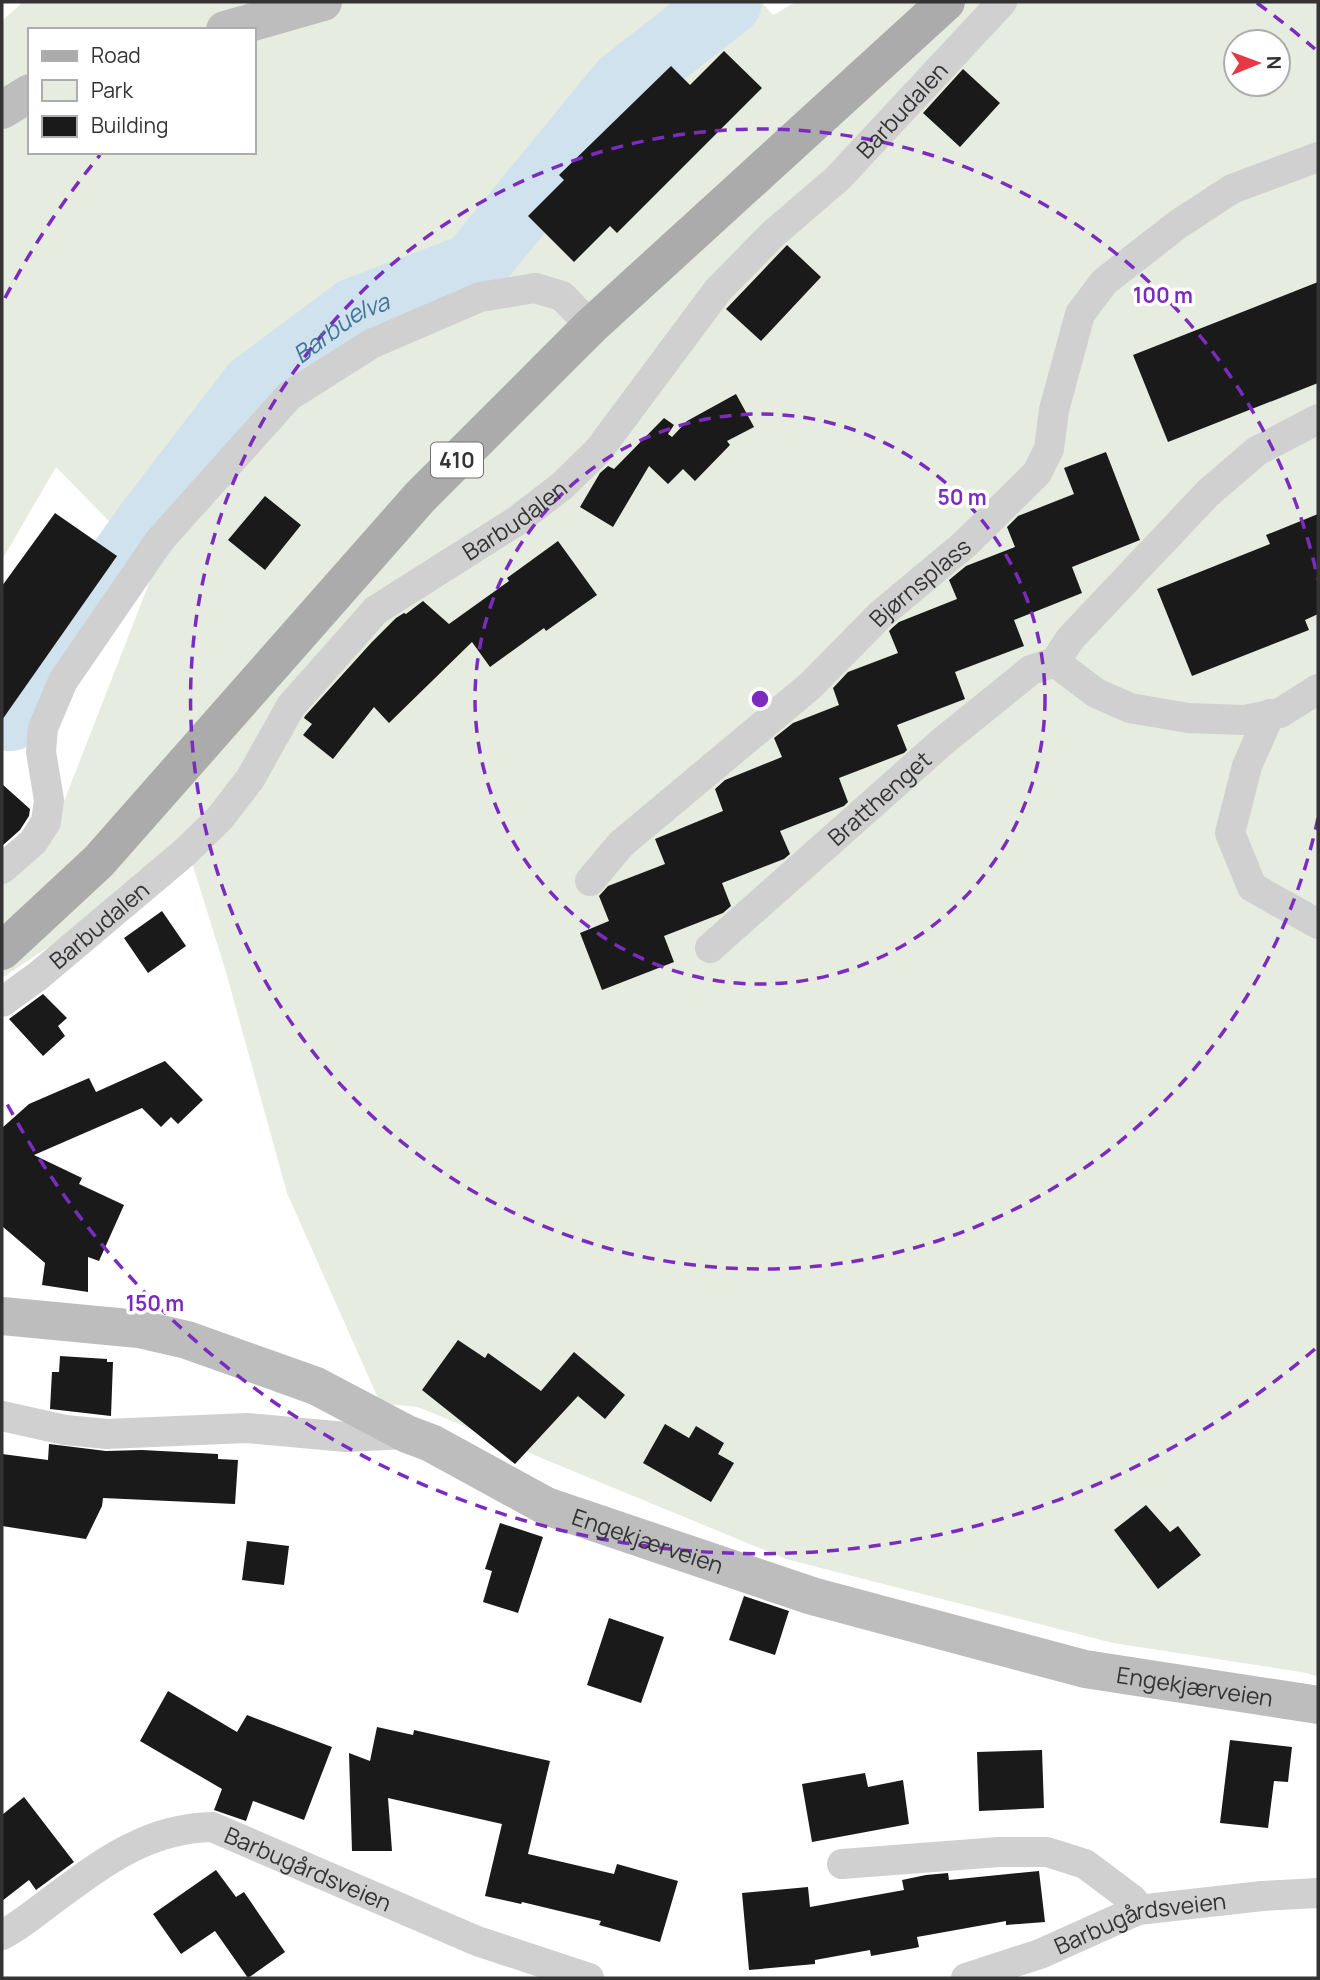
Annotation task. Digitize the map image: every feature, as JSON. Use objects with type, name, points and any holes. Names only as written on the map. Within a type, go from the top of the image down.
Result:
[{"type":"main road","name":"Barbudalen","points":[[2,951],[99,861],[420,497],[591,326],[946,2]]},
{"type":"street","points":[[232,28],[323,2]]},
{"type":"street","name":"Barbudalen","points":[[2,1002],[38,976],[174,862],[220,818],[250,779],[291,706],[376,610],[515,522],[562,486],[598,451],[718,290],[773,234],[838,178],[1002,2]]},
{"type":"street","points":[[2,110],[28,94]]},
{"type":"street","name":"Bjørnsplass","points":[[590,881],[621,844],[810,686],[880,615],[965,544],[1037,473],[1049,449],[1054,410],[1080,314],[1104,282],[1177,225],[1232,189],[1318,157]]},
{"type":"street","points":[[2,869],[33,842],[46,822],[49,800],[41,752],[43,728],[62,681],[159,541],[289,396],[371,344],[480,297],[535,288],[562,296],[591,326]]},
{"type":"street","points":[[1318,419],[1257,452],[1208,493],[1070,639],[1055,662],[1096,693],[1130,708],[1188,718],[1244,720],[1280,713],[1318,689]]},
{"type":"street","name":"Bratthenget","points":[[710,948],[942,742],[1031,670],[1055,662]]},
{"type":"street","points":[[1270,714],[1247,765],[1230,833],[1252,887],[1318,924]]},
{"type":"street","name":"Engekjærveien","points":[[2,1315],[139,1329],[187,1340],[316,1386],[407,1434],[431,1443],[546,1506],[812,1596],[1085,1669],[1318,1705]]},
{"type":"street","points":[[2,1416],[65,1430],[107,1434],[247,1428],[346,1437],[407,1434]]},
{"type":"street","name":"Barbugårdsveien","points":[[2,1935],[15,1929],[84,1877],[138,1842],[186,1828],[212,1827],[477,1941],[589,1978]]},
{"type":"street","points":[[842,1864],[999,1852],[1047,1852],[1085,1864],[1133,1900],[1138,1910]]},
{"type":"street","name":"Barbugårdsveien","points":[[966,1978],[1040,1954],[1138,1910],[1318,1892]]},
{"type":"green space","points":[[23,2],[761,2],[773,15],[796,2],[1318,2],[1318,1677],[1307,1673],[1113,1643],[786,1559],[418,1407],[366,1402],[377,1396],[287,1193],[226,972],[189,853],[2,978],[2,867],[63,804],[155,568],[56,467],[2,560],[2,21]]},
{"type":"building","points":[[724,51],[762,88],[617,233],[610,226],[574,262],[528,216],[564,180],[559,175],[671,66],[690,85]]},
{"type":"building","points":[[963,69],[1000,103],[960,147],[923,113]]},
{"type":"building","points":[[787,245],[821,277],[761,341],[726,309]]},
{"type":"building","points":[[1318,282],[1318,383],[1168,442],[1133,355]]},
{"type":"building","points":[[736,394],[754,427],[727,441],[730,445],[695,481],[683,469],[668,484],[649,466],[613,527],[580,507],[600,473],[608,466],[614,469],[664,418],[674,425],[668,434],[672,437],[687,421]]},
{"type":"building","points":[[1106,452],[1140,540],[1072,567],[1082,593],[1014,620],[1024,646],[955,672],[965,699],[897,725],[907,750],[904,753],[839,778],[848,802],[844,806],[780,831],[790,854],[784,859],[722,883],[731,906],[723,913],[664,936],[674,962],[602,990],[580,933],[609,921],[599,896],[608,886],[665,864],[655,839],[723,811],[715,789],[725,780],[782,757],[774,738],[793,723],[839,705],[833,688],[848,672],[898,653],[889,631],[892,628],[899,622],[957,599],[949,580],[966,566],[1015,547],[1007,527],[1018,516],[1074,494],[1064,468]]},
{"type":"building","points":[[265,496],[301,525],[265,570],[228,540]]},
{"type":"building","points":[[55,513],[117,556],[2,720],[2,586]]},
{"type":"building","points":[[1318,514],[1318,614],[1305,620],[1309,630],[1192,676],[1157,589],[1270,544],[1266,535]]},
{"type":"building","points":[[558,541],[597,595],[546,631],[544,628],[490,667],[472,642],[389,723],[374,707],[333,759],[303,735],[312,724],[305,716],[396,618],[423,601],[449,624],[509,581],[507,578]]},
{"type":"building","points":[[2,784],[30,809],[29,816],[20,830],[2,846]]},
{"type":"building","points":[[162,911],[186,946],[148,973],[124,938]]},
{"type":"building","points":[[43,994],[67,1018],[58,1026],[65,1036],[43,1056],[9,1019]]},
{"type":"building","points":[[165,1061],[203,1100],[178,1124],[171,1117],[161,1127],[142,1108],[34,1155],[82,1178],[79,1184],[124,1205],[99,1261],[88,1257],[88,1292],[42,1285],[45,1263],[2,1226],[2,1128],[29,1104],[89,1078],[96,1092]]},
{"type":"building","points":[[458,1340],[485,1358],[488,1353],[541,1391],[574,1352],[625,1395],[605,1419],[578,1396],[515,1464],[422,1390]]},
{"type":"building","points":[[60,1356],[107,1359],[107,1362],[113,1362],[111,1416],[50,1409],[52,1372],[59,1372]]},
{"type":"building","points":[[665,1424],[689,1438],[696,1426],[724,1443],[718,1454],[734,1463],[711,1502],[643,1463]]},
{"type":"building","points":[[49,1444],[106,1451],[218,1454],[218,1459],[238,1460],[235,1504],[103,1498],[102,1506],[86,1539],[2,1526],[2,1454],[48,1460]]},
{"type":"building","points":[[1146,1505],[1170,1532],[1178,1526],[1201,1555],[1158,1589],[1114,1530]]},
{"type":"building","points":[[500,1523],[543,1537],[518,1613],[483,1602],[492,1571],[485,1569]]},
{"type":"building","points":[[247,1541],[289,1546],[284,1585],[242,1580]]},
{"type":"building","points":[[744,1596],[789,1611],[775,1655],[729,1640]]},
{"type":"building","points":[[609,1618],[664,1637],[641,1703],[587,1685]]},
{"type":"building","points":[[168,1691],[237,1732],[247,1715],[332,1747],[304,1820],[253,1801],[246,1821],[214,1810],[222,1789],[140,1741]]},
{"type":"building","points":[[377,1727],[413,1735],[414,1730],[550,1761],[528,1854],[614,1874],[617,1864],[678,1881],[660,1942],[599,1925],[601,1921],[485,1896],[502,1824],[388,1798],[392,1851],[352,1851],[349,1753],[370,1761]]},
{"type":"building","points":[[1230,1740],[1292,1747],[1288,1782],[1274,1781],[1268,1828],[1220,1823]]},
{"type":"building","points":[[1042,1750],[1044,1808],[979,1811],[977,1752]]},
{"type":"building","points":[[865,1773],[868,1787],[903,1780],[909,1824],[812,1842],[802,1784]]},
{"type":"building","points":[[24,1797],[74,1862],[36,1890],[29,1880],[2,1901],[2,1815]]},
{"type":"building","points":[[216,1870],[236,1897],[244,1892],[285,1952],[248,1978],[215,1931],[181,1954],[153,1914]]},
{"type":"building","points":[[1039,1871],[1045,1922],[1006,1925],[1006,1921],[917,1937],[919,1947],[915,1948],[871,1956],[870,1950],[815,1960],[815,1964],[749,1970],[742,1893],[808,1887],[810,1907],[904,1890],[902,1880],[926,1875],[948,1873],[949,1880]]},
{"type":"waterway","name":"Barbuelva","points":[[11,717],[148,525],[254,387],[356,311],[473,267],[623,84],[728,2]]}]
